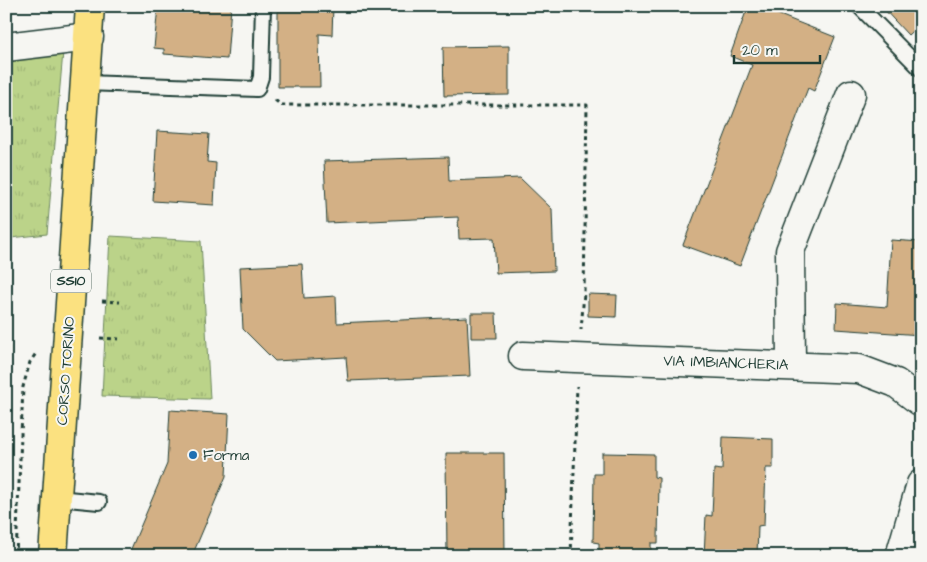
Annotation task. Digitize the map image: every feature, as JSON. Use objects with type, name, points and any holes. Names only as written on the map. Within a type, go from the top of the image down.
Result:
[{"type":"main road","name":"CORSO TORINO","points":[[53,556],[90,6]]},
{"type":"street","points":[[6,47],[89,37]]},
{"type":"street","points":[[791,365],[790,251],[851,94]]},
{"type":"street","name":"VIA IMBIANCHERIA","points":[[523,356],[859,369],[896,383],[921,402]]},
{"type":"street","points":[[900,556],[921,484]]},
{"type":"lane","points":[[85,83],[257,89],[261,77],[263,6]]},
{"type":"lane","points":[[859,6],[921,69]]},
{"type":"lane","points":[[57,498],[99,502]]},
{"type":"path","points":[[257,89],[281,105],[587,105],[584,293],[578,358],[572,556]]},
{"type":"path","points":[[102,301],[120,302]]},
{"type":"path","points":[[100,338],[119,339]]},
{"type":"path","points":[[16,556],[23,387],[30,362],[40,348]]},
{"type":"green space","points":[[63,52],[47,234],[11,238],[9,356],[6,359],[6,58]]},
{"type":"green space","points":[[110,236],[201,241],[210,399],[102,396]]},
{"type":"building","points":[[158,6],[231,6],[227,59],[164,54],[164,49],[154,48]]},
{"type":"building","points":[[278,6],[333,6],[332,35],[319,34],[320,87],[278,87]]},
{"type":"building","points":[[748,6],[757,6],[835,37],[814,91],[808,88],[740,266],[683,245],[752,65],[730,56]]},
{"type":"building","points":[[881,6],[921,6],[921,23],[908,35]]},
{"type":"building","points":[[509,46],[509,95],[444,96],[443,47]]},
{"type":"building","points":[[157,131],[209,134],[207,162],[216,163],[214,205],[153,201]]},
{"type":"building","points":[[448,157],[449,181],[520,178],[552,209],[554,271],[496,273],[494,238],[459,239],[458,217],[327,223],[324,161]]},
{"type":"building","points":[[891,240],[921,242],[921,335],[836,329],[837,303],[887,307]]},
{"type":"building","points":[[302,264],[304,298],[336,296],[337,323],[467,317],[470,376],[348,381],[346,357],[275,361],[243,329],[240,267]]},
{"type":"building","points":[[588,294],[617,295],[616,317],[588,316]]},
{"type":"building","points":[[471,313],[496,313],[497,338],[471,338]]},
{"type":"building","points":[[170,410],[229,414],[226,476],[192,556],[128,556],[167,464]]},
{"type":"building","points":[[723,437],[773,439],[773,468],[766,468],[764,525],[758,526],[757,556],[704,556],[706,515],[712,516],[714,469],[722,470]]},
{"type":"building","points":[[446,453],[504,453],[505,556],[447,556]]},
{"type":"building","points":[[602,453],[654,454],[654,477],[659,478],[658,543],[651,543],[651,556],[599,556],[599,543],[593,542],[594,474],[602,474]]},
{"type":"place","name":"Forma","points":[[193,455]]}]
